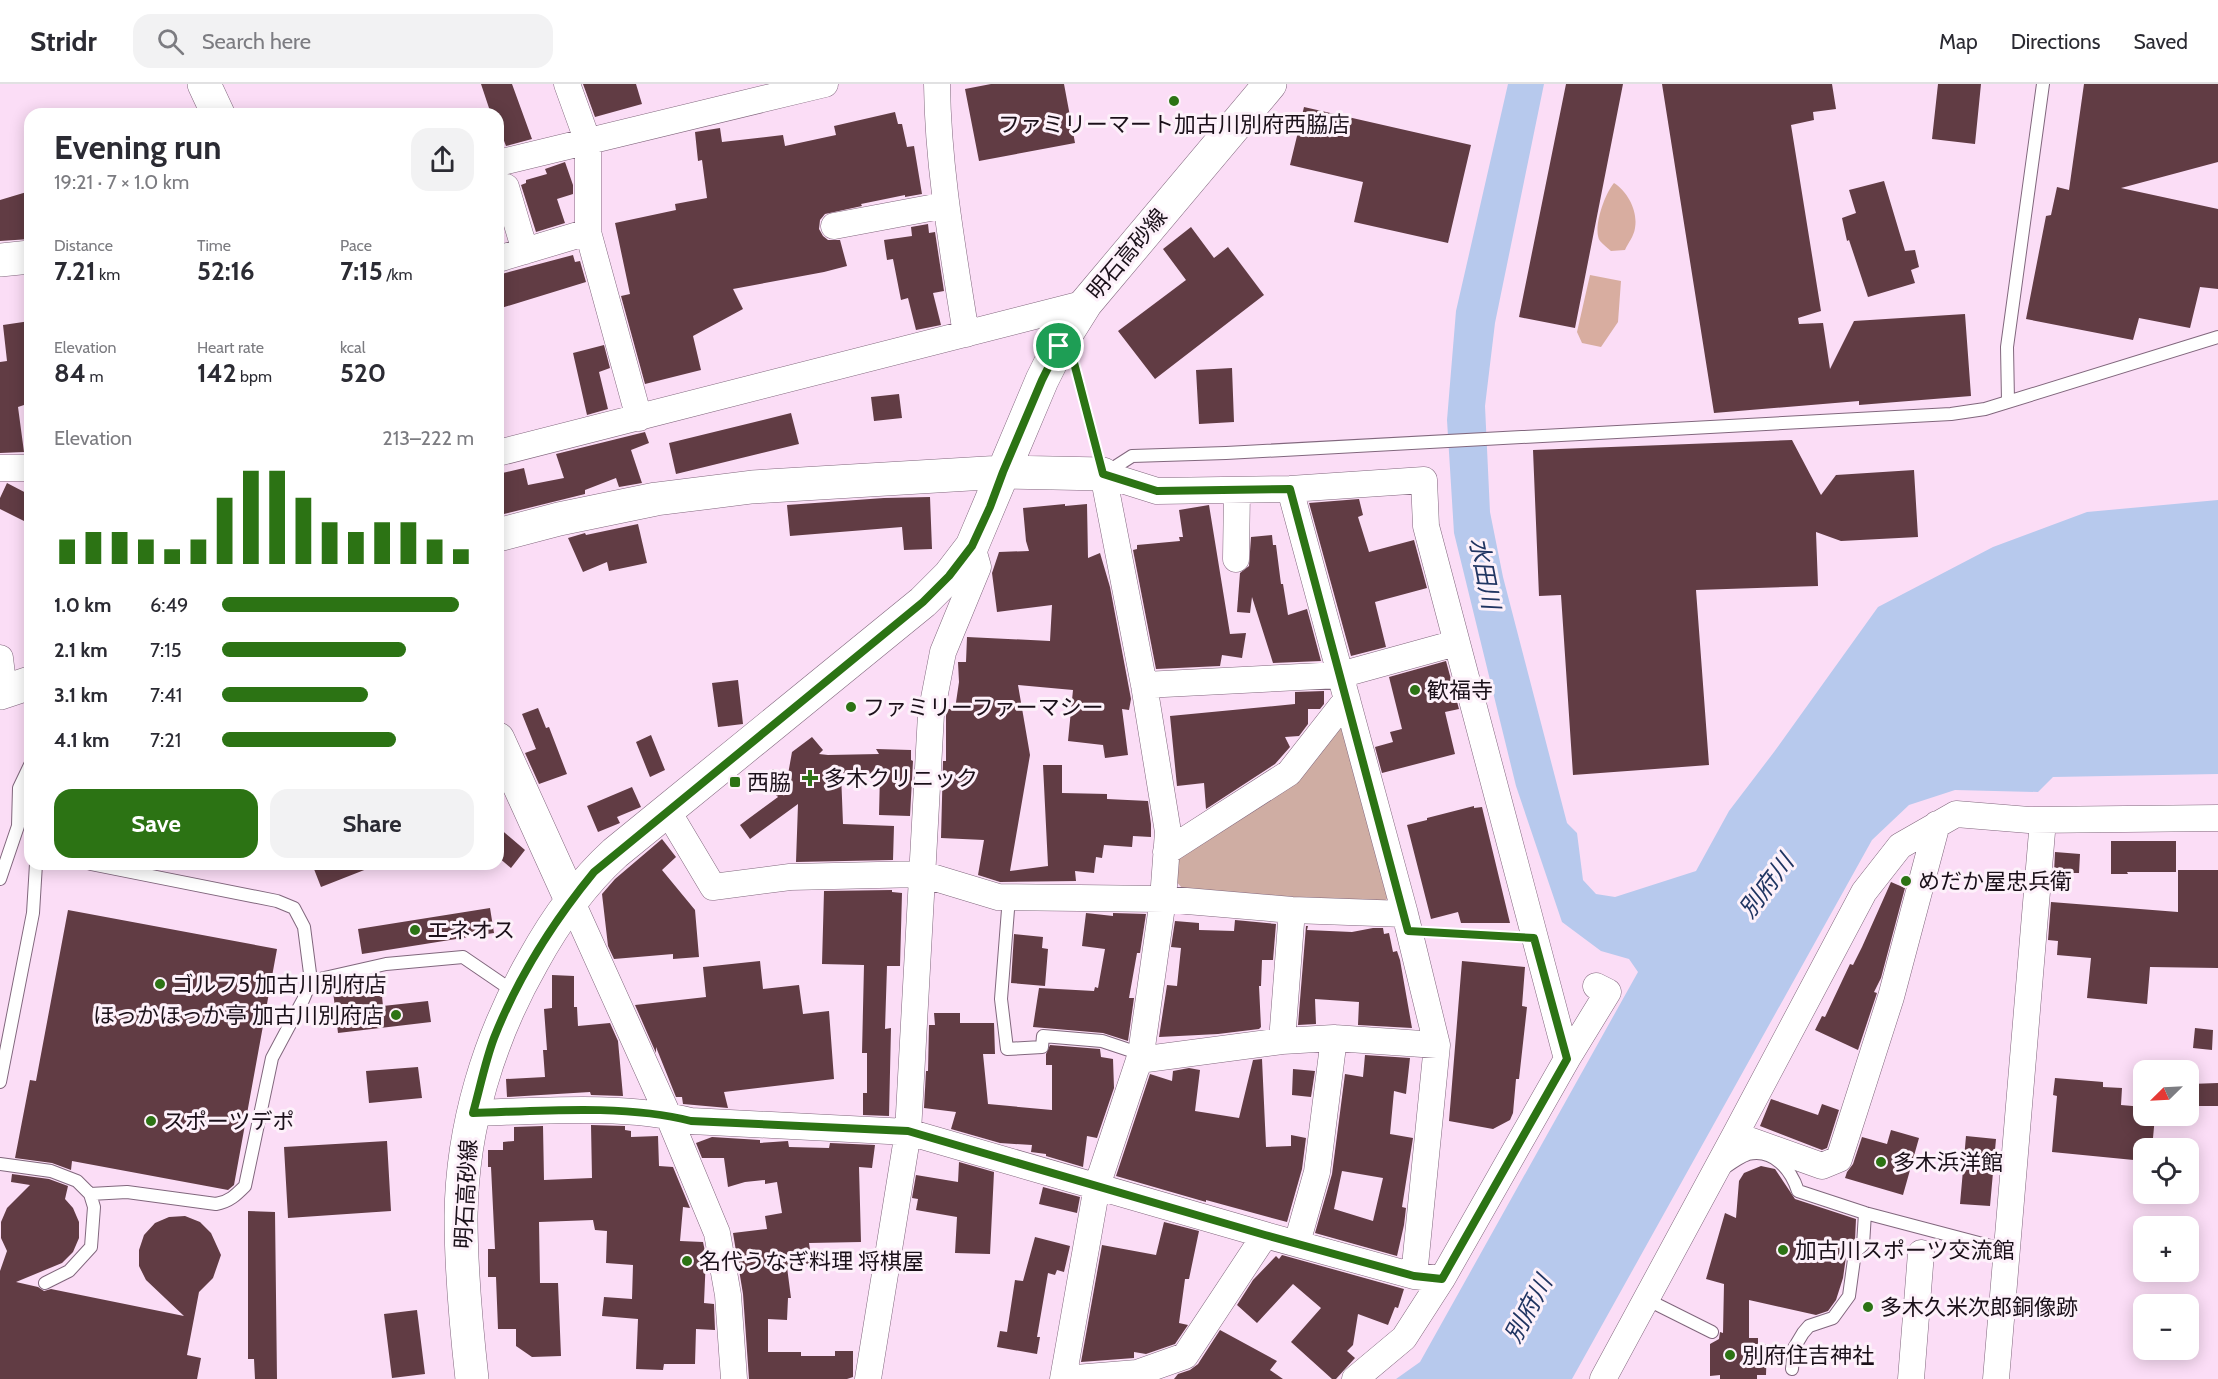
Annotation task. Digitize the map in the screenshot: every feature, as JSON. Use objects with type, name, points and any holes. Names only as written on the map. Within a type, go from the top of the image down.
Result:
[{"type":"main road","points":[[204,84],[215,108]]},
{"type":"main road","name":"明石高砂線","points":[[472,1379],[464,1305],[461,1214],[465,1160],[473,1113],[494,1040],[513,995],[543,942],[571,900],[594,872],[923,602],[949,576],[972,546],[1059,346],[1086,303],[1270,84]]},
{"type":"main road","points":[[0,260],[24,258]]},
{"type":"main road","points":[[504,533],[559,519],[656,499],[752,487],[1003,472],[1103,474]]},
{"type":"main road","points":[[504,752],[571,900]]},
{"type":"street","points":[[567,84],[588,142],[588,232],[639,418]]},
{"type":"street","points":[[504,162],[825,84]]},
{"type":"street","points":[[937,84],[937,130],[966,334]]},
{"type":"street","points":[[506,187],[525,250]]},
{"type":"street","points":[[834,226],[863,232],[946,205]]},
{"type":"street","points":[[504,257],[588,232]]},
{"type":"street","points":[[504,452],[1086,303]]},
{"type":"street","points":[[0,468],[24,468]]},
{"type":"street","points":[[1265,1235],[1185,1356],[1137,1373],[1063,1379],[1097,1185],[1140,1057],[1162,899],[1168,832],[1144,686],[1103,474],[1157,491],[1290,489],[1424,480],[1426,526],[1567,1059]]},
{"type":"street","points":[[1290,489],[1407,923],[1437,1045],[1414,1276]]},
{"type":"street","points":[[1236,559],[1237,490]]},
{"type":"street","points":[[868,1379],[908,1131],[931,714],[942,652],[978,567],[972,546]]},
{"type":"street","points":[[1144,686],[1343,687],[1456,643]]},
{"type":"street","points":[[0,658],[11,689]]},
{"type":"street","points":[[1166,852],[1289,773],[1343,687]]},
{"type":"street","points":[[667,810],[713,887],[790,876],[922,874],[998,897],[1162,899],[1407,923]]},
{"type":"street","points":[[1603,1379],[1736,1135],[1864,892],[1900,846],[1956,814],[2043,820],[2218,818]]},
{"type":"street","points":[[1996,1379],[2043,820]]},
{"type":"street","points":[[1736,1135],[1822,1166],[1839,1159],[1891,997],[1937,824]]},
{"type":"street","points":[[571,900],[668,1115],[717,1233],[728,1294],[734,1379]]},
{"type":"street","points":[[1282,1041],[1292,910]]},
{"type":"street","points":[[1355,1379],[1404,1338],[1442,1279],[1567,1059],[1608,992],[1596,986]]},
{"type":"street","points":[[1140,1057],[1282,1041],[1334,1038],[1437,1045]]},
{"type":"street","points":[[1297,1243],[1317,1173],[1334,1038]]},
{"type":"street","points":[[473,1113],[580,1110],[668,1115],[691,1121],[908,1131],[1265,1235],[1414,1276],[1442,1279]]},
{"type":"street","points":[[1911,1379],[1921,1253]]},
{"type":"lane","points":[[2008,401],[2007,347],[2043,84]]},
{"type":"lane","points":[[1103,474],[1132,456],[1226,453],[1952,414],[1985,409],[2218,337]]},
{"type":"lane","points":[[0,879],[18,826],[19,788],[24,778]]},
{"type":"lane","points":[[0,1082],[33,913],[36,870]]},
{"type":"lane","points":[[90,1194],[127,1192],[216,1204],[224,1203],[235,1196],[245,1186],[272,1058],[311,981],[304,927],[294,908],[277,901],[122,870]]},
{"type":"lane","points":[[1009,897],[1001,999],[1007,1050],[1042,1047],[1043,1035],[1102,1041],[1140,1057]]},
{"type":"lane","points":[[311,981],[387,964],[463,957],[504,985],[513,995]]},
{"type":"lane","points":[[1714,1174],[1748,1155],[1771,1156],[1787,1167],[1798,1191],[1865,1213],[1994,1247]]},
{"type":"lane","points":[[0,1164],[51,1171],[77,1181],[90,1194],[94,1207],[91,1247],[69,1271],[45,1283]]},
{"type":"lane","points":[[1792,1369],[1794,1348],[1803,1333],[1809,1326],[1833,1318],[1849,1296],[1855,1252],[1863,1245],[1865,1213]]},
{"type":"lane","points":[[1920,1379],[1931,1246],[1919,1242],[1922,1227]]},
{"type":"lane","points":[[1646,1299],[1712,1332]]},
{"type":"path","points":[[1059,346],[1073,359],[1103,474]]},
{"type":"path","points":[[1407,923],[1534,938]]},
{"type":"shaded area","points":[[1614,183],[1624,191],[1631,202],[1636,222],[1625,250],[1611,251],[1600,241],[1598,228],[1604,203]]},
{"type":"shaded area","points":[[1590,275],[1621,281],[1618,322],[1601,347],[1582,343],[1577,332]]},
{"type":"shaded area","points":[[1342,716],[1389,898],[1378,904],[1182,888],[1174,879],[1177,849]]},
{"type":"water","points":[[1508,84],[1544,84],[1495,323],[1485,406],[1490,512],[1503,577],[1567,823],[1577,833],[1583,880],[1596,894],[1615,897],[1696,871],[1729,811],[1878,607],[1993,547],[2087,512],[2218,500],[2218,774],[2053,777],[2038,792],[1955,790],[1909,805],[1872,840],[1572,1379],[1396,1379],[1420,1362],[1638,972],[1629,959],[1601,951],[1562,922],[1516,786],[1454,533],[1447,420],[1456,311]]},
{"type":"building","points":[[481,84],[512,84],[532,139],[506,146],[504,108],[489,108]]},
{"type":"building","points":[[583,84],[636,84],[642,104],[595,117]]},
{"type":"building","points":[[991,84],[1064,84],[1075,143],[979,161],[965,89]]},
{"type":"building","points":[[1566,84],[1623,84],[1575,328],[1519,317]]},
{"type":"building","points":[[1662,84],[1832,84],[1836,109],[1813,112],[1814,120],[1791,125],[1821,311],[1798,318],[1799,324],[1823,323],[1830,369],[1854,321],[1965,314],[1971,396],[1859,405],[1859,401],[1714,413]]},
{"type":"building","points":[[1938,84],[1981,84],[1975,144],[1932,139]]},
{"type":"building","points":[[2084,84],[2218,84],[2218,162],[2121,188],[2218,209],[2218,289],[2200,287],[2190,328],[2139,318],[2133,340],[2026,319],[2046,216],[2051,215],[2057,187],[2069,190]]},
{"type":"building","points":[[1304,107],[1471,145],[1448,243],[1354,222],[1363,182],[1290,165]]},
{"type":"building","points":[[895,112],[898,124],[902,124],[907,147],[914,146],[922,194],[861,204],[862,206],[825,214],[820,220],[819,229],[828,240],[840,240],[847,266],[733,289],[743,309],[693,336],[701,370],[645,384],[621,296],[630,294],[615,223],[676,210],[675,204],[707,198],[702,160],[698,161],[695,132],[720,128],[722,142],[783,135],[785,146],[836,135],[834,126]]},
{"type":"building","points":[[565,162],[573,185],[573,194],[557,199],[565,223],[536,232],[521,185],[526,183],[526,180],[547,174],[545,169]]},
{"type":"building","points":[[1884,181],[1905,251],[1915,250],[1919,267],[1911,270],[1915,283],[1868,297],[1849,240],[1847,241],[1842,218],[1856,213],[1849,190]]},
{"type":"building","points":[[24,193],[24,239],[0,241],[0,200]]},
{"type":"building","points":[[928,224],[929,233],[935,232],[944,291],[933,293],[941,325],[916,330],[908,298],[901,300],[893,259],[887,260],[884,240],[912,236],[911,227]]},
{"type":"building","points":[[1191,227],[1214,258],[1228,247],[1264,295],[1155,379],[1118,331],[1186,280],[1163,249]]},
{"type":"building","points":[[573,255],[575,262],[580,261],[586,282],[504,307],[504,273]]},
{"type":"building","points":[[24,322],[24,405],[18,407],[24,452],[0,453],[0,362],[7,361],[3,325]]},
{"type":"building","points":[[604,345],[610,368],[599,372],[608,409],[587,415],[573,353]]},
{"type":"building","points":[[1232,368],[1234,422],[1199,424],[1196,370]]},
{"type":"building","points":[[899,394],[902,418],[874,421],[871,397]]},
{"type":"building","points":[[791,413],[799,444],[676,474],[669,443]]},
{"type":"building","points":[[645,432],[649,443],[631,450],[642,483],[619,487],[616,478],[585,490],[585,494],[504,514],[504,473],[524,468],[528,485],[564,478],[556,454]]},
{"type":"building","points":[[1792,440],[1821,495],[1836,475],[1914,470],[1918,537],[1841,541],[1816,532],[1818,586],[1696,590],[1709,765],[1573,775],[1561,595],[1539,596],[1533,450]]},
{"type":"building","points":[[7,483],[24,492],[24,521],[0,509],[0,498]]},
{"type":"building","points":[[930,497],[932,549],[904,550],[902,527],[790,536],[787,505]]},
{"type":"building","points":[[1359,499],[1363,515],[1358,517],[1369,552],[1414,540],[1427,588],[1375,602],[1386,647],[1351,656],[1309,503]]},
{"type":"building","points":[[1065,504],[1065,506],[1087,504],[1088,558],[1100,553],[1110,587],[1131,699],[1129,710],[1122,709],[1128,755],[1105,758],[1103,745],[1068,741],[1073,690],[1018,685],[1030,755],[1010,871],[1048,866],[1043,765],[1062,765],[1062,793],[1107,794],[1107,799],[1148,801],[1151,837],[1133,836],[1132,847],[1104,845],[1102,858],[1096,857],[1094,873],[1075,871],[1076,881],[1000,882],[978,875],[984,840],[941,838],[947,709],[955,709],[959,682],[958,662],[966,662],[967,637],[1050,641],[1052,605],[997,612],[992,573],[999,552],[1029,551],[1023,508]]},
{"type":"building","points":[[1209,505],[1230,634],[1246,633],[1242,658],[1222,655],[1220,666],[1156,669],[1133,550],[1137,549],[1137,545],[1180,541],[1179,537],[1183,537],[1179,510]]},
{"type":"building","points":[[638,524],[647,563],[609,571],[607,562],[583,572],[568,538]]},
{"type":"building","points":[[1272,535],[1273,545],[1276,545],[1288,615],[1307,609],[1321,661],[1273,663],[1252,597],[1250,613],[1237,612],[1240,573],[1249,566],[1251,537]]},
{"type":"building","points":[[1446,661],[1459,709],[1445,712],[1455,754],[1382,773],[1375,747],[1393,742],[1390,732],[1402,729],[1389,677]]},
{"type":"building","points":[[738,680],[743,724],[718,727],[712,683]]},
{"type":"building","points":[[1324,691],[1324,704],[1320,709],[1308,709],[1308,724],[1299,736],[1285,737],[1290,747],[1275,764],[1206,809],[1204,783],[1177,786],[1170,716],[1295,704],[1295,692]]},
{"type":"building","points":[[538,708],[546,728],[549,727],[567,774],[539,784],[525,753],[536,749],[522,714]]},
{"type":"building","points":[[651,735],[665,770],[650,777],[636,742]]},
{"type":"building","points":[[812,737],[823,750],[819,754],[879,754],[876,749],[911,750],[913,761],[910,816],[879,815],[880,774],[841,773],[843,824],[894,826],[893,860],[796,862],[798,804],[750,839],[740,825],[778,797],[761,779],[773,769],[787,780],[792,752]]},
{"type":"building","points":[[632,787],[641,807],[617,817],[620,823],[598,832],[587,806]]},
{"type":"building","points":[[1474,806],[1474,808],[1482,807],[1510,923],[1461,923],[1458,912],[1431,919],[1407,825]]},
{"type":"building","points":[[504,832],[525,850],[511,868],[504,862]]},
{"type":"building","points":[[662,839],[676,857],[662,870],[695,910],[699,957],[673,959],[673,954],[614,959],[608,946],[602,894],[615,879]]},
{"type":"building","points":[[2111,841],[2176,841],[2176,872],[2111,874]]},
{"type":"building","points":[[2055,852],[2080,854],[2079,873],[2054,873]]},
{"type":"building","points":[[314,870],[364,870],[321,887]]},
{"type":"building","points":[[2178,870],[2218,870],[2218,968],[2150,967],[2147,1004],[2087,998],[2091,958],[2057,955],[2058,941],[2048,940],[2051,902],[2178,912]]},
{"type":"building","points":[[1891,882],[1905,888],[1881,978],[1874,992],[1877,993],[1858,1050],[1815,1030],[1822,1016],[1825,1017],[1850,964],[1853,965]]},
{"type":"building","points":[[892,890],[892,892],[902,893],[900,966],[887,966],[885,1029],[891,1028],[889,1116],[863,1115],[863,1093],[867,1093],[867,1053],[862,1053],[864,965],[822,964],[824,891]]},
{"type":"building","points":[[490,908],[494,933],[362,954],[358,929]]},
{"type":"building","points":[[68,910],[277,949],[234,1185],[228,1190],[72,1161],[71,1170],[52,1163],[15,1158],[30,1080],[36,1081]]},
{"type":"building","points":[[1086,913],[1113,916],[1113,913],[1146,914],[1140,953],[1137,953],[1129,998],[1134,998],[1128,1041],[1103,1033],[1033,1027],[1039,988],[1094,991],[1095,987],[1098,988],[1105,949],[1082,946]]},
{"type":"building","points":[[1235,920],[1276,924],[1273,960],[1262,960],[1261,986],[1259,986],[1261,1027],[1218,1034],[1159,1037],[1167,985],[1177,986],[1181,948],[1171,947],[1175,921],[1199,923],[1199,930],[1234,931]]},
{"type":"building","points":[[1306,926],[1308,926],[1307,930],[1352,932],[1383,928],[1384,934],[1389,933],[1393,952],[1397,951],[1400,960],[1412,1028],[1358,1025],[1359,1002],[1315,999],[1316,1024],[1298,1025]]},
{"type":"building","points":[[1014,934],[1043,937],[1042,948],[1048,949],[1045,986],[1011,983]]},
{"type":"building","points":[[760,961],[763,989],[799,985],[803,1014],[829,1011],[834,1079],[724,1092],[728,1108],[683,1104],[682,1097],[676,1097],[656,1047],[656,1053],[635,1005],[706,997],[703,967]]},
{"type":"building","points":[[1462,961],[1525,967],[1522,1006],[1527,1007],[1513,1113],[1510,1120],[1493,1129],[1449,1121]]},
{"type":"building","points":[[552,975],[574,976],[574,1007],[577,1007],[578,1026],[610,1023],[618,1041],[623,1096],[591,1095],[590,1092],[507,1097],[506,1079],[545,1077],[543,1050],[547,1050],[544,1009],[552,1008]]},
{"type":"building","points":[[381,986],[383,1006],[428,1001],[431,1022],[338,1033],[333,991]]},
{"type":"building","points":[[934,1013],[960,1013],[960,1023],[994,1023],[995,1054],[983,1054],[988,1104],[1052,1110],[1052,1065],[1046,1065],[1046,1054],[1050,1045],[1100,1049],[1101,1057],[1113,1059],[1114,1088],[1097,1138],[1087,1136],[1083,1167],[1046,1156],[1046,1154],[1031,1152],[1032,1145],[1000,1143],[951,1129],[956,1112],[924,1108],[929,1025],[935,1025]]},
{"type":"building","points":[[2195,1028],[2213,1030],[2212,1050],[2193,1048]]},
{"type":"building","points":[[1365,1055],[1410,1058],[1406,1094],[1394,1091],[1390,1134],[1413,1138],[1402,1207],[1406,1208],[1404,1225],[1397,1256],[1315,1233],[1332,1174],[1345,1074],[1363,1077]],"holes":[[[1342,1171],[1383,1178],[1373,1221],[1334,1209]]]},
{"type":"building","points":[[1262,1059],[1266,1147],[1291,1146],[1291,1135],[1306,1138],[1302,1169],[1287,1222],[1116,1176],[1150,1074],[1172,1081],[1173,1071],[1189,1068],[1200,1070],[1195,1111],[1239,1118],[1253,1060]]},
{"type":"building","points":[[418,1067],[422,1098],[369,1103],[366,1071]]},
{"type":"building","points":[[1293,1069],[1315,1071],[1311,1097],[1292,1095]]},
{"type":"building","points":[[2055,1078],[2103,1082],[2103,1087],[2122,1088],[2121,1105],[2133,1106],[2133,1126],[2154,1126],[2153,1138],[2133,1138],[2133,1160],[2052,1152],[2057,1096],[2053,1095]]},
{"type":"building","points":[[2218,1083],[2218,1106],[2199,1106],[2199,1084]]},
{"type":"building","points":[[1771,1099],[1818,1115],[1822,1104],[1839,1110],[1827,1148],[1822,1150],[1760,1126]]},
{"type":"building","points":[[591,1125],[625,1126],[625,1130],[631,1131],[631,1137],[658,1136],[659,1166],[673,1167],[690,1208],[683,1207],[680,1241],[703,1242],[706,1256],[704,1303],[714,1304],[715,1330],[696,1329],[695,1364],[664,1364],[663,1370],[636,1369],[638,1319],[602,1316],[604,1297],[632,1299],[633,1265],[606,1263],[607,1231],[595,1230],[593,1220],[539,1222],[540,1283],[558,1283],[561,1356],[532,1357],[516,1346],[516,1329],[498,1329],[496,1277],[488,1277],[488,1249],[495,1249],[488,1150],[503,1150],[503,1142],[514,1141],[514,1127],[543,1126],[544,1180],[592,1178]]},
{"type":"building","name":"多木浜洋館","points":[[1891,1130],[1919,1138],[1903,1195],[1845,1178],[1853,1164],[1862,1137],[1887,1144]]},
{"type":"building","points":[[1966,1136],[1996,1139],[1990,1206],[1960,1204]]},
{"type":"building","points":[[712,1137],[760,1140],[760,1143],[788,1141],[789,1147],[829,1148],[830,1143],[875,1145],[872,1168],[859,1167],[861,1242],[809,1243],[812,1263],[787,1267],[791,1298],[788,1298],[787,1320],[768,1319],[768,1352],[801,1352],[801,1356],[835,1356],[835,1351],[853,1351],[853,1377],[847,1379],[749,1379],[743,1294],[733,1233],[767,1229],[765,1216],[782,1213],[777,1182],[765,1184],[765,1180],[745,1182],[728,1187],[724,1158],[702,1158],[696,1143]]},
{"type":"building","points":[[387,1141],[391,1211],[288,1218],[284,1147]]},
{"type":"building","points":[[959,1162],[994,1172],[990,1254],[955,1253],[957,1217],[916,1210],[918,1199],[912,1198],[916,1175],[958,1182]]},
{"type":"building","name":"加古川スポーツ交流館","points":[[1761,1166],[1775,1169],[1795,1199],[1856,1219],[1855,1241],[1847,1250],[1843,1278],[1836,1300],[1828,1311],[1816,1315],[1749,1300],[1749,1338],[1758,1338],[1758,1345],[1767,1344],[1766,1375],[1757,1375],[1757,1379],[1720,1379],[1720,1375],[1710,1376],[1710,1344],[1719,1339],[1720,1332],[1723,1333],[1724,1284],[1706,1279],[1725,1213],[1736,1218],[1739,1181],[1744,1173]]},
{"type":"building","points":[[12,1174],[49,1179],[68,1186],[65,1199],[73,1208],[79,1222],[79,1238],[73,1252],[62,1263],[16,1282],[38,1287],[44,1291],[51,1289],[184,1316],[146,1280],[139,1266],[139,1250],[144,1235],[155,1223],[169,1217],[185,1216],[200,1222],[211,1233],[221,1255],[213,1278],[199,1292],[187,1355],[201,1358],[197,1379],[0,1379],[0,1271],[7,1251],[1,1238],[1,1222],[7,1208],[30,1185],[11,1182]]},
{"type":"building","points":[[1043,1187],[1080,1197],[1077,1213],[1039,1204]]},
{"type":"building","points":[[248,1211],[275,1212],[277,1379],[255,1379],[254,1359],[248,1359]]},
{"type":"building","points":[[1164,1222],[1199,1231],[1189,1279],[1185,1279],[1179,1323],[1188,1325],[1175,1344],[1146,1354],[1134,1352],[1134,1358],[1081,1362],[1102,1245],[1156,1255]]},
{"type":"building","points":[[1035,1237],[1070,1246],[1064,1272],[1057,1270],[1055,1275],[1048,1273],[1037,1337],[1040,1337],[1037,1354],[997,1347],[1000,1331],[1007,1332],[1015,1280],[1023,1281]]},
{"type":"building","points":[[1282,1255],[1404,1289],[1398,1308],[1395,1307],[1388,1325],[1358,1314],[1353,1345],[1347,1351],[1355,1358],[1336,1379],[1332,1379],[1291,1342],[1321,1308],[1293,1284],[1257,1323],[1237,1305],[1253,1280],[1276,1256],[1279,1259]]},
{"type":"building","points":[[417,1310],[425,1374],[392,1378],[384,1314]]},
{"type":"building","points":[[1220,1330],[1277,1361],[1270,1370],[1283,1379],[1174,1379],[1178,1374],[1198,1364]]},
{"type":"place","name":"ファミリーマート加古川別府西脇店","points":[[1174,101]]},
{"type":"place","name":"歓福寺","points":[[1415,690]]},
{"type":"place","name":"ファミリーファーマシー","points":[[851,707]]},
{"type":"place","name":"多木クリニック","points":[[810,778]]},
{"type":"place","name":"西脇","points":[[735,782]]},
{"type":"place","name":"めだか屋忠兵衛","points":[[1906,881]]},
{"type":"place","name":"エネオス","points":[[415,930]]},
{"type":"place","name":"ゴルフ5 加古川別府店","points":[[160,984]]},
{"type":"place","name":"ほっかほっか亭 加古川別府店","points":[[396,1015]]},
{"type":"place","name":"スポーツデポ","points":[[151,1121]]},
{"type":"place","name":"多木浜洋館","points":[[1881,1162]]},
{"type":"place","name":"加古川スポーツ交流館","points":[[1783,1250]]},
{"type":"place","name":"名代うなぎ料理 将棋屋","points":[[687,1261]]},
{"type":"place","name":"多木久米次郎銅像跡","points":[[1868,1307]]},
{"type":"place","name":"別府住吉神社","points":[[1730,1355]]},
{"type":"route","points":[[1059,346],[1073,359],[1103,474],[1157,491],[1290,489],[1408,931],[1534,938],[1567,1059],[1442,1279],[1414,1276],[1265,1235],[908,1131],[691,1121],[668,1115],[580,1110],[473,1113],[494,1040],[513,995],[543,942],[571,900],[594,872],[923,602],[949,576],[972,546],[1042,380],[1059,346]]},
{"type":"water label","name":"水田川","points":[[1485,573]]},
{"type":"water label","name":"別府川","points":[[1766,886]]},
{"type":"water label","name":"別府川","points":[[1528,1309]]}]
